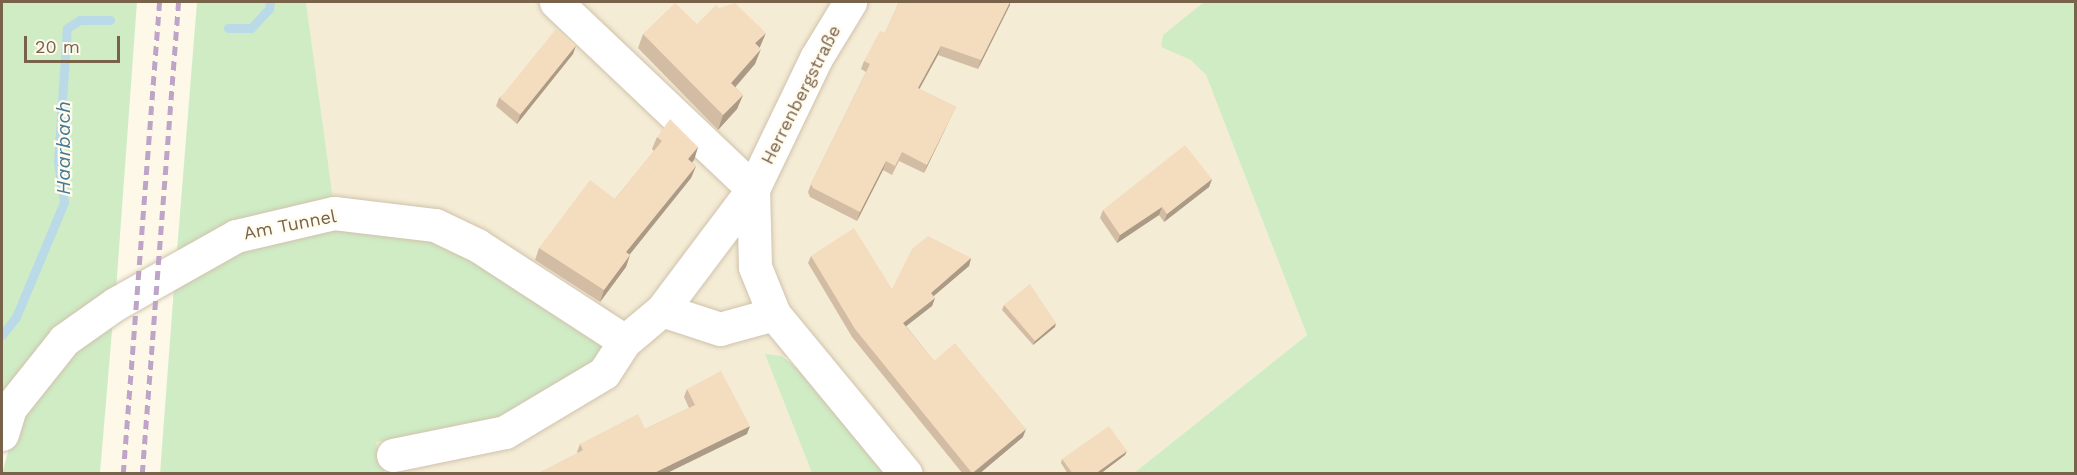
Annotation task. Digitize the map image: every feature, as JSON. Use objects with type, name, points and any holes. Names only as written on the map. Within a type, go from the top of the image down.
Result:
[{"type":"street","points":[[556,2],[753,189]]},
{"type":"street","name":"Herrenbergstraße","points":[[662,310],[753,189],[816,58],[850,2]]},
{"type":"street","name":"Herrenbergstraße","points":[[753,189],[755,267],[774,314],[906,474]]},
{"type":"street","name":"Am Tunnel","points":[[2,434],[10,408],[63,340],[115,304],[236,236],[333,213],[435,225],[534,280],[625,341]]},
{"type":"street","points":[[393,455],[505,432],[604,373],[625,341],[662,310],[720,329],[774,314]]},
{"type":"shaded area","points":[[306,2],[1204,2],[1164,35],[1161,47],[1192,60],[1206,75],[1307,335],[1134,473],[924,473],[831,362],[766,355],[812,473],[385,473],[376,442],[498,421],[333,199]]},
{"type":"green space","points":[[2,2],[137,2],[116,290],[2,408]]},
{"type":"green space","points":[[197,2],[306,2],[333,199],[177,251]]},
{"type":"green space","points":[[1204,2],[2075,2],[2075,473],[1134,473],[1307,335],[1206,75],[1191,60],[1161,47],[1163,35]]},
{"type":"green space","points":[[335,225],[427,235],[472,255],[602,339],[608,353],[498,421],[376,442],[385,473],[160,474],[174,287],[238,248]]},
{"type":"green space","points":[[113,319],[100,473],[2,474],[18,415],[70,349]]},
{"type":"green space","points":[[765,354],[782,356],[813,381],[888,473],[812,473]]},
{"type":"building","points":[[899,2],[1010,2],[981,60],[941,46],[918,88],[956,107],[927,165],[902,152],[895,166],[886,161],[860,212],[813,188],[811,184],[870,64],[864,61],[880,31],[885,33]]},
{"type":"building","points":[[675,3],[697,24],[716,5],[719,8],[735,3],[766,33],[755,43],[761,49],[731,83],[743,95],[723,115],[643,34]]},
{"type":"building","points":[[556,29],[576,45],[520,115],[500,98]]},
{"type":"building","points":[[670,119],[698,147],[688,159],[696,166],[626,252],[630,255],[604,290],[539,248],[590,180],[615,199],[662,141],[657,137]]},
{"type":"building","points":[[1185,145],[1212,179],[1167,214],[1162,207],[1120,235],[1103,210]]},
{"type":"building","points":[[854,228],[892,289],[912,249],[928,236],[971,258],[931,293],[935,298],[903,323],[934,361],[955,343],[1026,429],[972,473],[855,329],[811,256]]},
{"type":"building","points":[[1030,284],[1056,323],[1035,341],[1004,305]]},
{"type":"building","points":[[721,371],[750,426],[652,474],[537,474],[583,450],[580,444],[638,414],[645,429],[695,405],[687,389]]},
{"type":"building","points":[[1109,426],[1127,451],[1095,474],[1073,474],[1062,459]]},
{"type":"waterway","name":"Haarbach","points":[[228,28],[251,28],[269,9],[270,2]]},
{"type":"waterway","name":"Haarbach","points":[[2,335],[16,317],[64,202],[58,162],[67,28],[80,20],[110,20]]},
{"type":"railway","points":[[123,474],[159,2]]},
{"type":"railway","points":[[142,474],[178,2]]}]
